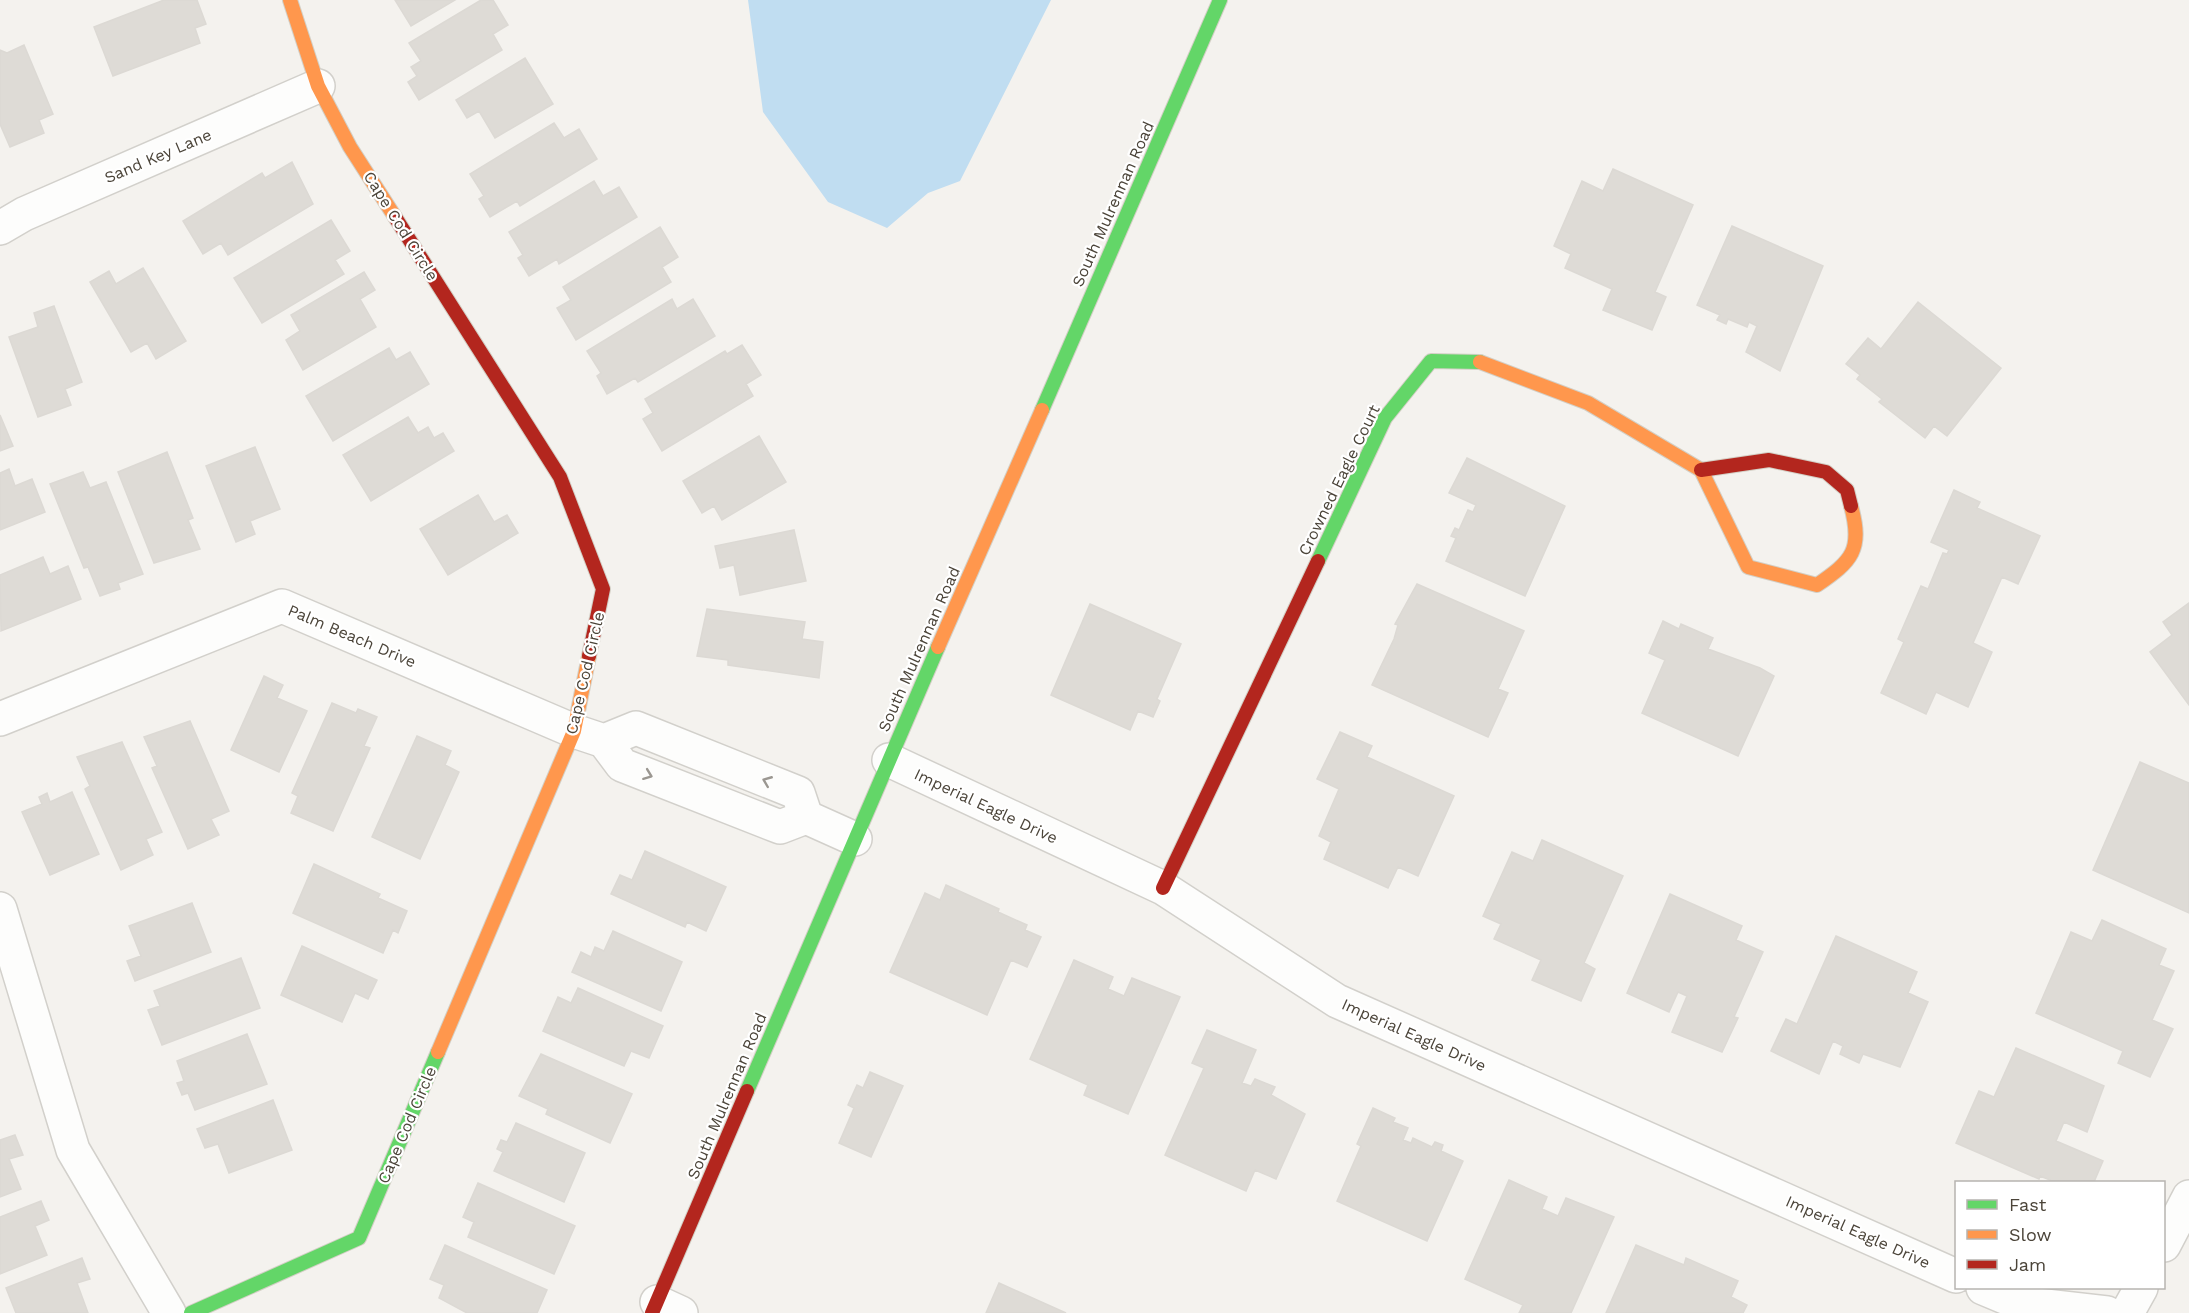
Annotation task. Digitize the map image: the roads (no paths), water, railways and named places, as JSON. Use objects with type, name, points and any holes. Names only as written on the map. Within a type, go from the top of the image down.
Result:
[{"type":"street","name":"Cape Cod Circle","points":[[191,1313],[359,1238],[589,736],[603,589],[560,477],[350,147],[318,86],[290,0]]},
{"type":"street","name":"South Mulrennan Road","points":[[664,1309],[855,839],[1220,0]]},
{"type":"street","name":"Sand Key Lane","points":[[0,228],[24,214],[318,86]]},
{"type":"street","name":"Crowned Eagle Court","points":[[1163,888],[1385,418],[1431,361],[1480,362],[1588,403],[1701,470]]},
{"type":"street","points":[[1769,460],[1826,472],[1846,490],[1858,531],[1847,564],[1818,585],[1748,567],[1701,470],[1769,460]]},
{"type":"street","name":"Palm Beach Drive","points":[[0,719],[282,606],[589,736]]},
{"type":"street","points":[[589,736],[636,728],[798,793],[806,817],[855,839]]},
{"type":"street","name":"Imperial Eagle Drive","points":[[889,760],[1163,888],[1337,1001],[1955,1276]]},
{"type":"street","points":[[0,909],[73,1150],[169,1313]]},
{"type":"street","points":[[2165,1241],[2189,1197]]},
{"type":"street","points":[[1988,1289],[2019,1303],[2107,1313]]},
{"type":"street","points":[[2127,1313],[2140,1289]]},
{"type":"water","points":[[748,0],[1051,0],[960,181],[928,193],[887,228],[828,202],[763,112]]}]
